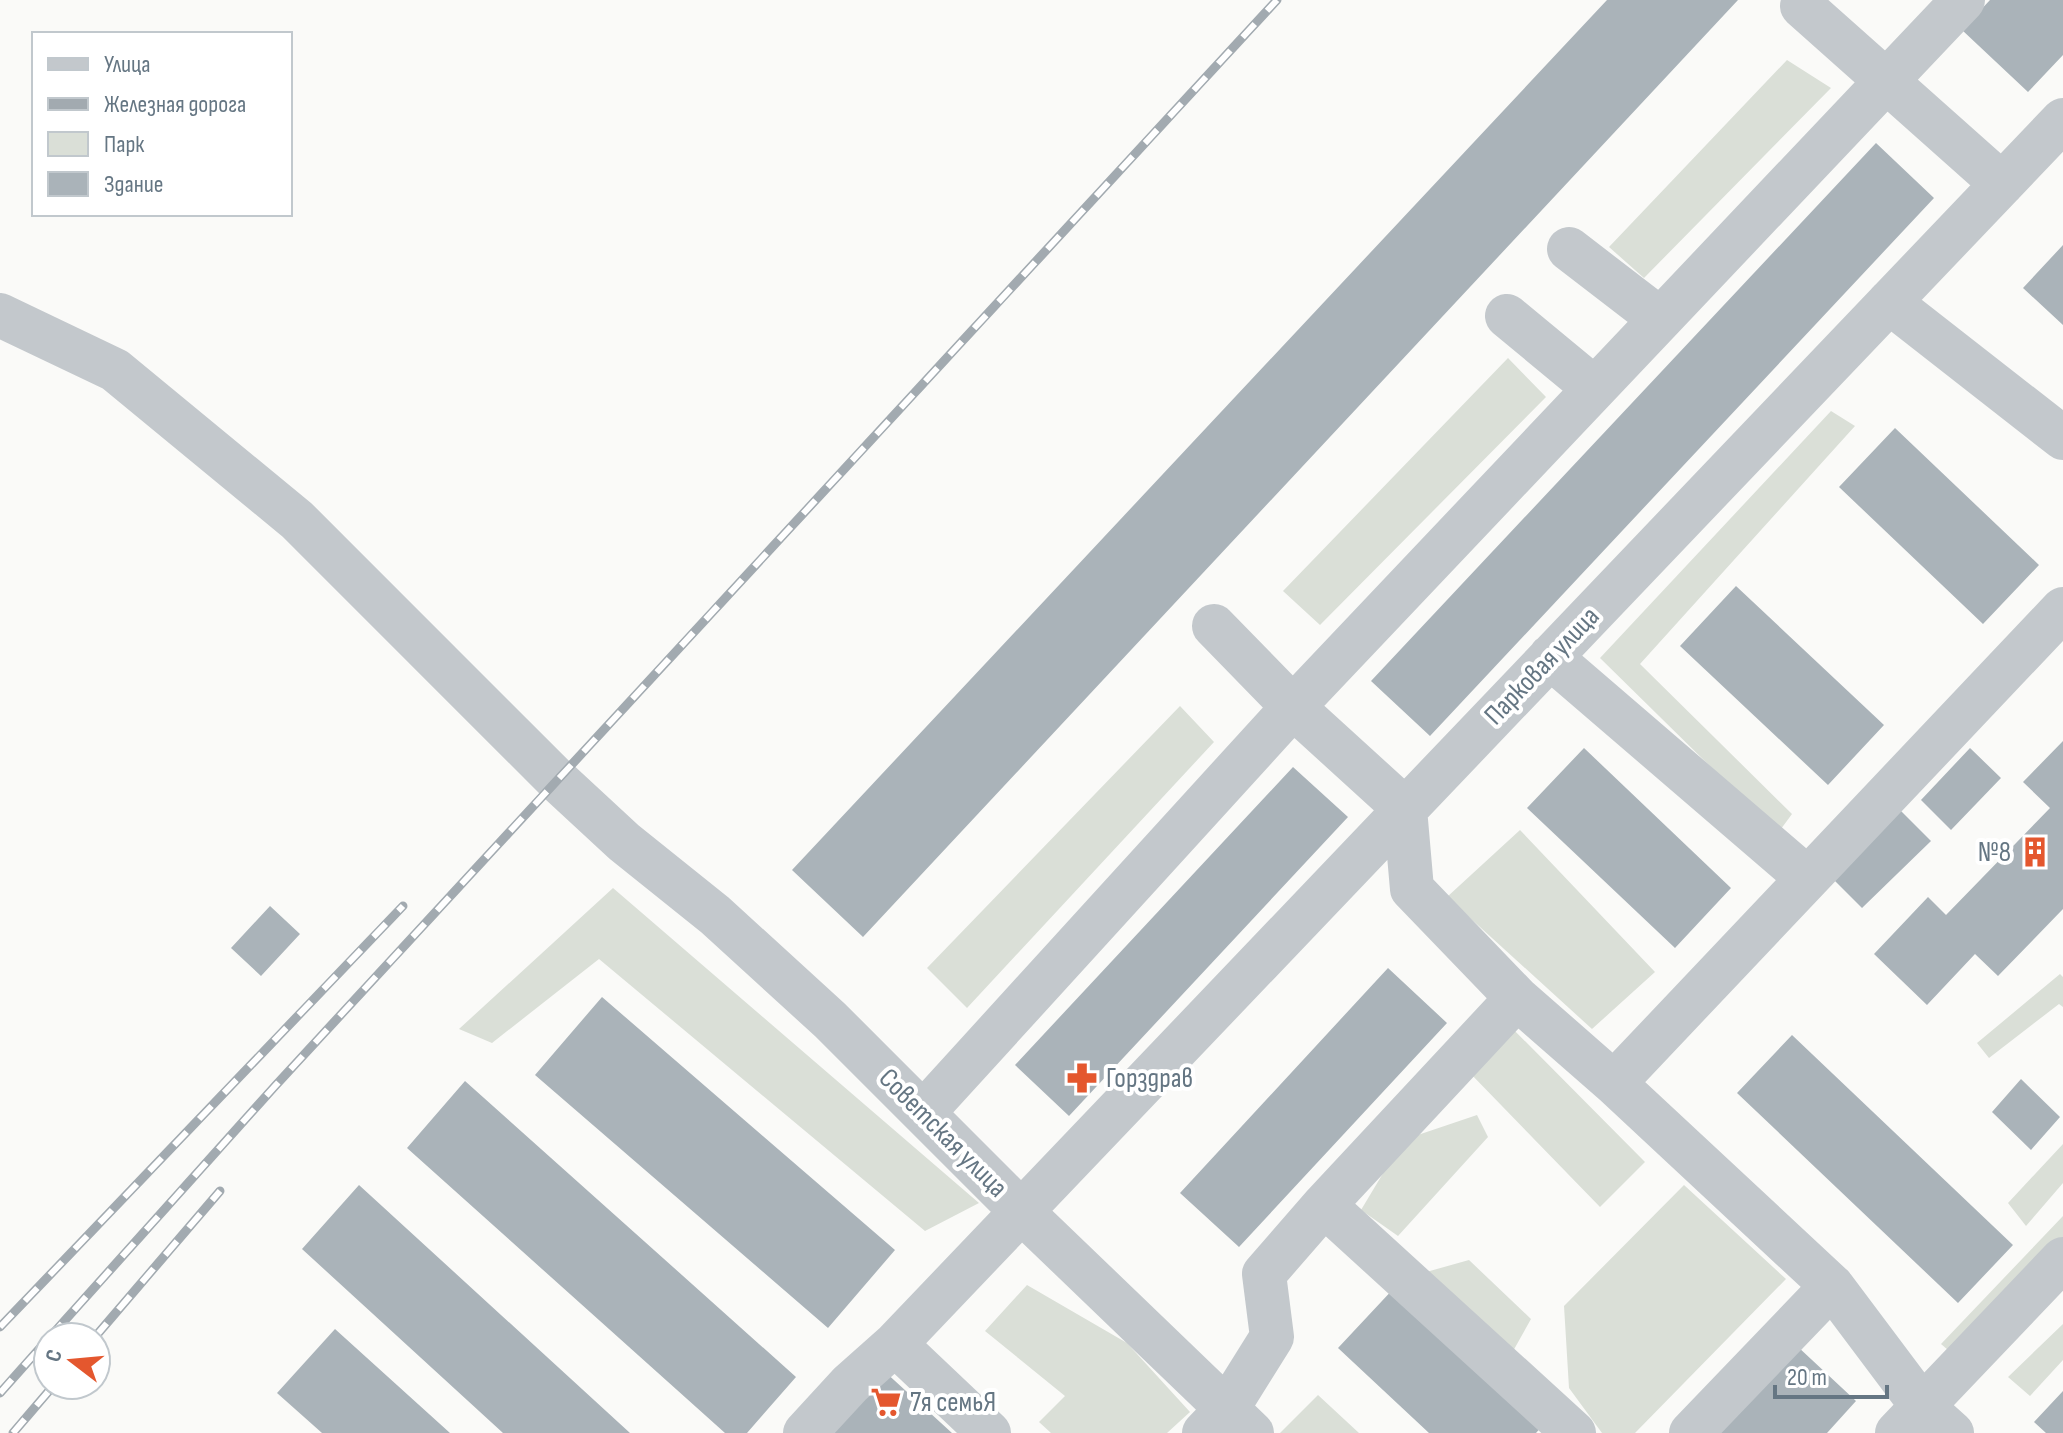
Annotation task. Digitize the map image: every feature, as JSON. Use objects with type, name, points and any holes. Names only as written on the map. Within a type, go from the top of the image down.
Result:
[{"type":"street","points":[[923,1113],[1293,707],[1963,0]]},
{"type":"street","points":[[1802,6],[2002,184]]},
{"type":"street","name":"Парковая улица","points":[[805,1433],[850,1384],[895,1344],[2063,120]]},
{"type":"street","points":[[1569,249],[1660,319]]},
{"type":"street","points":[[1889,302],[2063,438]]},
{"type":"street","name":"Советская улица","points":[[0,315],[115,370],[297,520],[527,751],[624,842],[715,915],[830,1020],[1228,1425]]},
{"type":"street","points":[[1507,316],[1594,388]]},
{"type":"street","points":[[1614,1083],[2063,609]]},
{"type":"street","points":[[1214,626],[1293,707],[1405,809],[1412,889],[1517,998],[1614,1083],[1832,1286],[1924,1424],[2063,1259]]},
{"type":"street","points":[[1550,657],[1807,878]]},
{"type":"street","points":[[1228,1425],[1272,1337],[1264,1274],[1517,998]]},
{"type":"street","points":[[1324,1205],[1574,1433]]},
{"type":"street","points":[[1691,1433],[1832,1286]]},
{"type":"street","points":[[895,1344],[989,1433]]},
{"type":"green space","points":[[1787,60],[1831,88],[1644,278],[1609,247]]},
{"type":"green space","points":[[1508,358],[1546,397],[1320,625],[1283,591]]},
{"type":"green space","points":[[1831,411],[1855,426],[1640,664],[1792,814],[1778,833],[1600,658]]},
{"type":"green space","points":[[1180,706],[1214,742],[967,1008],[927,968]]},
{"type":"green space","points":[[1520,830],[1655,972],[1592,1029],[1447,897]]},
{"type":"green space","points":[[613,888],[979,1203],[925,1231],[599,959],[492,1043],[459,1029]]},
{"type":"green space","points":[[2060,974],[2063,977],[2063,1007],[2059,1004],[1989,1058],[1977,1043]]},
{"type":"green space","points":[[1509,1025],[1645,1162],[1600,1207],[1468,1071]]},
{"type":"green space","points":[[1477,1115],[1488,1137],[1398,1236],[1361,1210],[1403,1140]]},
{"type":"green space","points":[[2063,1144],[2063,1183],[2026,1226],[2008,1203]]},
{"type":"green space","points":[[1684,1185],[1786,1279],[1635,1433],[1602,1433],[1569,1388],[1564,1306]]},
{"type":"green space","points":[[2063,1216],[2063,1239],[1955,1356],[1941,1344]]},
{"type":"green space","points":[[1469,1260],[1531,1319],[1503,1369],[1412,1276]]},
{"type":"green space","points":[[1027,1285],[1127,1343],[1190,1412],[1167,1433],[1051,1433],[1039,1422],[1065,1396],[985,1331]]},
{"type":"green space","points":[[2063,1324],[2063,1360],[2030,1396],[2008,1377]]},
{"type":"green space","points":[[1318,1395],[1359,1433],[1280,1433]]},
{"type":"building","points":[[1607,0],[1738,0],[863,937],[792,870]]},
{"type":"building","points":[[1990,0],[2063,0],[2063,55],[2028,92],[1962,30]]},
{"type":"building","points":[[1876,143],[1934,198],[1430,736],[1371,681]]},
{"type":"building","points":[[2063,245],[2063,325],[2023,288]]},
{"type":"building","points":[[1895,428],[2039,565],[1983,624],[1839,487]]},
{"type":"building","points":[[1736,586],[1884,725],[1828,785],[1680,646]]},
{"type":"building","name":"№8","points":[[2063,741],[2063,909],[1998,976],[1975,954],[1927,1005],[1874,954],[1928,897],[1946,915],[2050,808],[2023,782]]},
{"type":"building","points":[[1584,748],[1731,888],[1675,948],[1527,808]]},
{"type":"building","points":[[1970,748],[2001,778],[1951,830],[1921,800]]},
{"type":"building","points":[[1293,767],[1348,817],[1069,1116],[1015,1065]]},
{"type":"building","points":[[1900,810],[1931,841],[1862,908],[1832,878]]},
{"type":"building","points":[[270,906],[300,934],[261,976],[231,948]]},
{"type":"building","points":[[1388,968],[1447,1023],[1239,1247],[1180,1193]]},
{"type":"building","points":[[602,997],[895,1250],[828,1328],[535,1075]]},
{"type":"building","points":[[1792,1035],[2013,1245],[1958,1303],[1737,1093]]},
{"type":"building","points":[[2021,1079],[2060,1117],[2031,1150],[1992,1112]]},
{"type":"building","points":[[465,1081],[796,1377],[747,1433],[725,1433],[407,1148]]},
{"type":"building","points":[[359,1185],[630,1433],[503,1433],[302,1249]]},
{"type":"building","points":[[1396,1286],[1544,1424],[1536,1433],[1429,1433],[1338,1348]]},
{"type":"building","points":[[335,1329],[450,1433],[322,1433],[277,1393]]},
{"type":"building","points":[[1797,1346],[1856,1401],[1827,1433],[1718,1433]]},
{"type":"building","name":"7я семьЯ","points":[[883,1370],[952,1433],[826,1433]]},
{"type":"building","points":[[2063,1391],[2063,1433],[2046,1433],[2034,1422]]},
{"type":"railway","points":[[64,1321],[276,1085],[1277,0]]},
{"type":"railway","points":[[0,1327],[403,906]]},
{"type":"railway","points":[[109,1321],[220,1191]]},
{"type":"railway","points":[[0,1393],[32,1357]]},
{"type":"railway","points":[[13,1433],[40,1401]]},
{"type":"place","name":"№8","points":[[2035,852]]},
{"type":"place","name":"Горздрав","points":[[1082,1078]]},
{"type":"place","name":"7я семьЯ","points":[[886,1402]]}]
